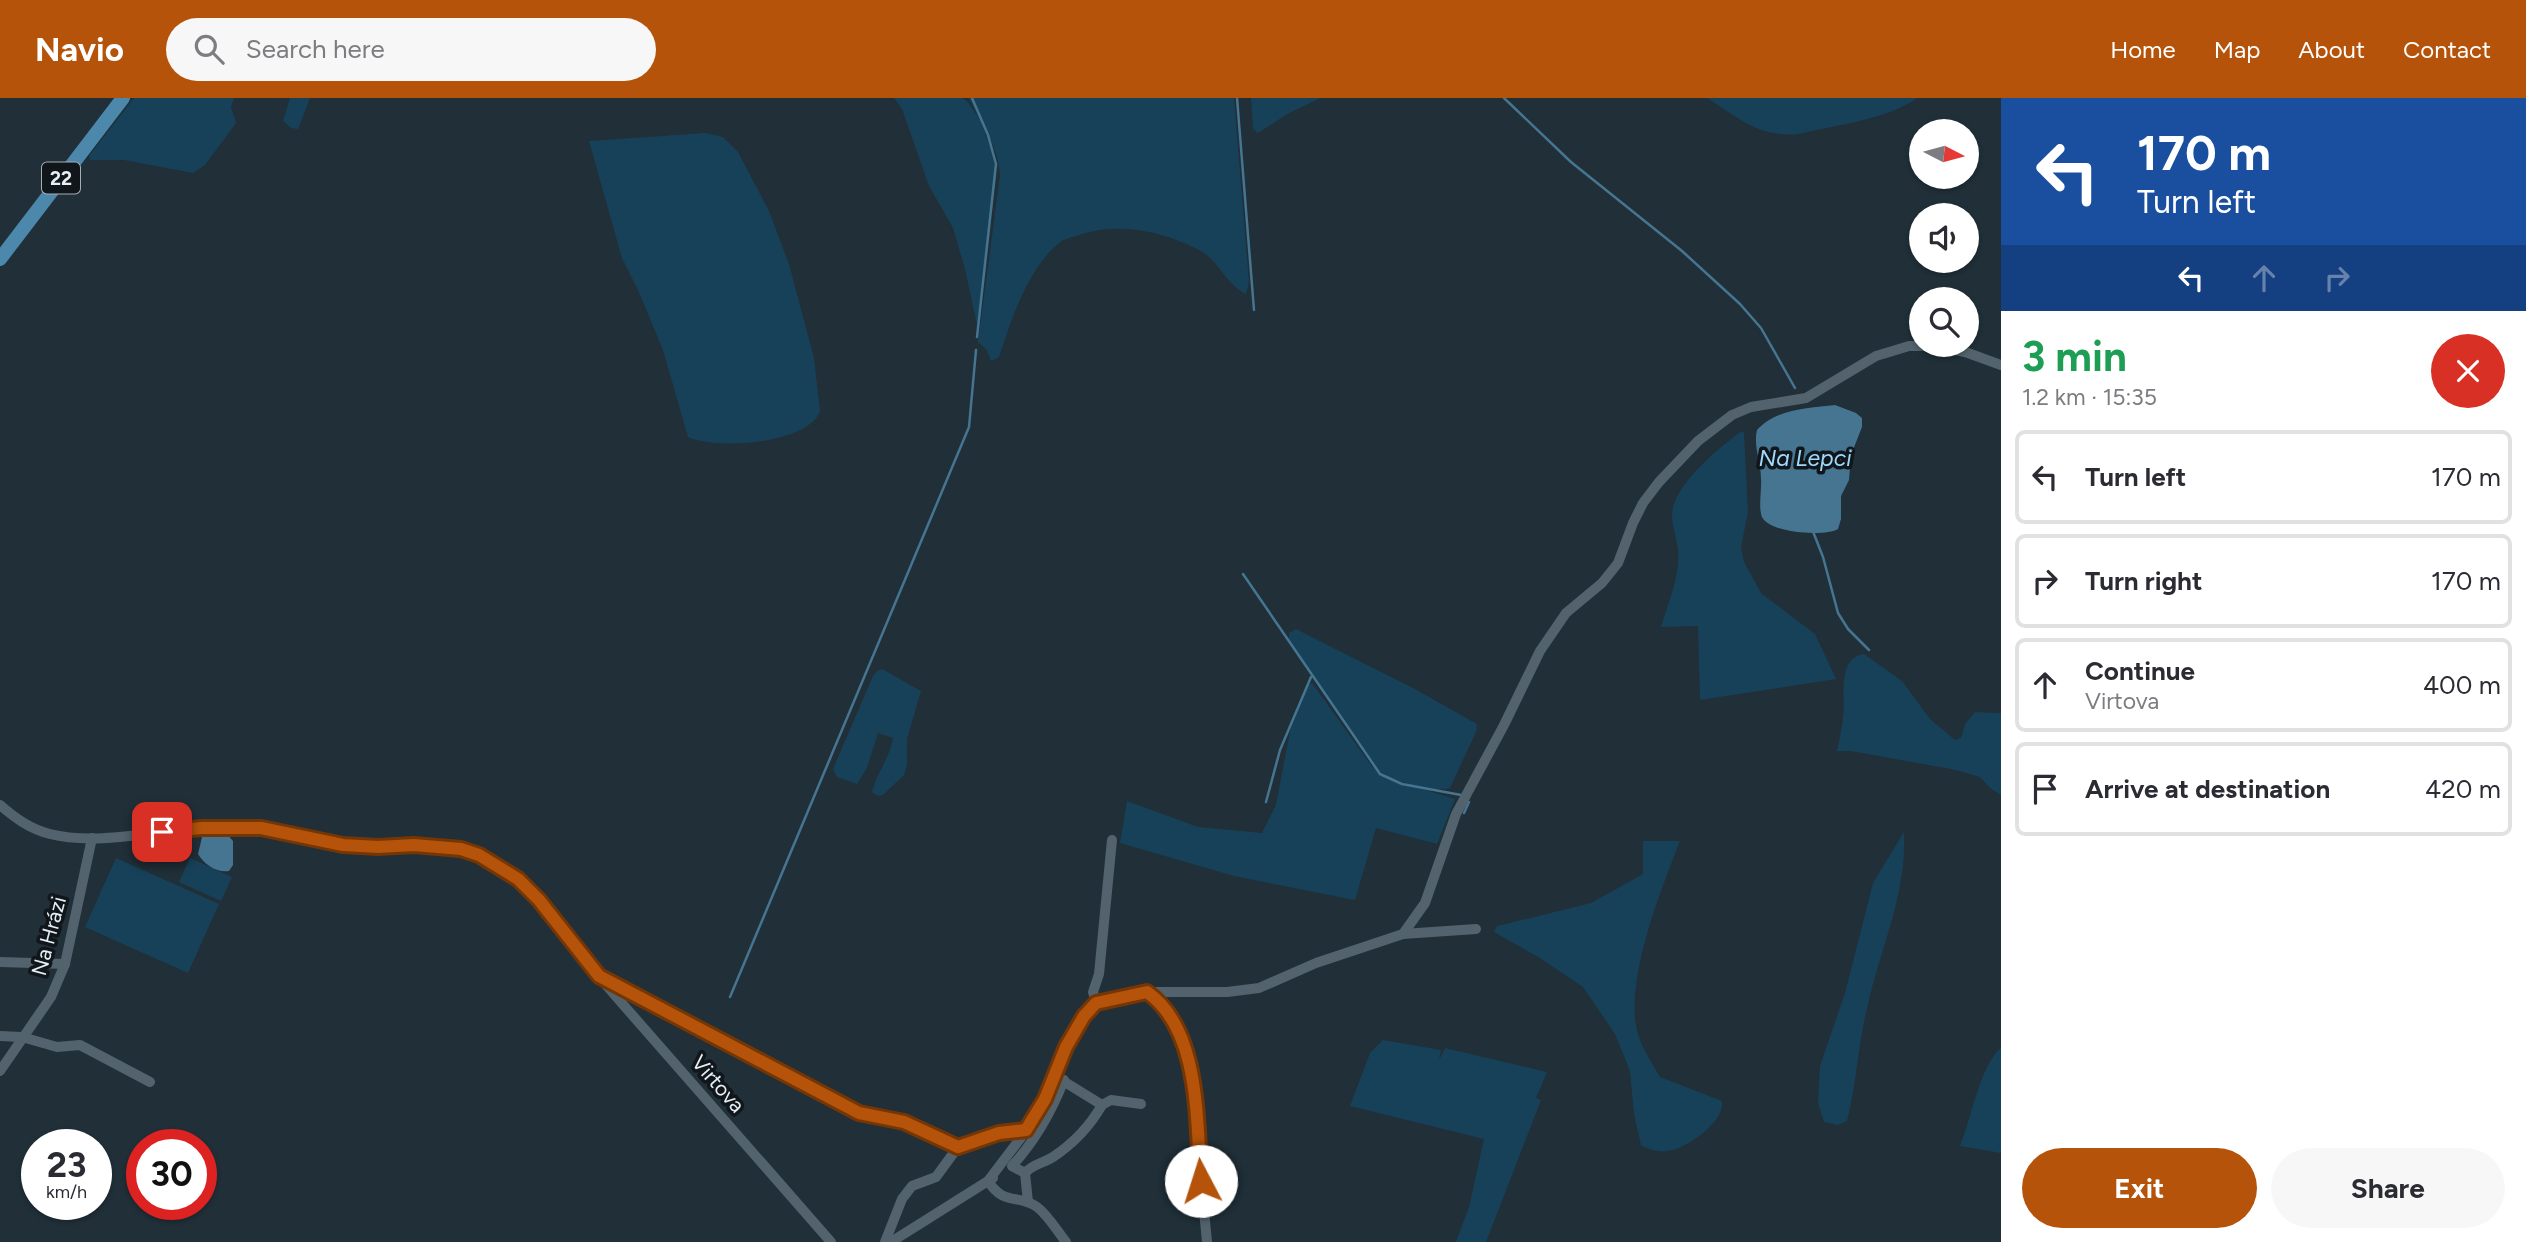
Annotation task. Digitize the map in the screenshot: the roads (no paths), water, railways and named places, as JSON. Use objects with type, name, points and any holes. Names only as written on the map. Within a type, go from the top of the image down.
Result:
[{"type":"main road","name":"22","points":[[0,259],[122,98]]},
{"type":"street","points":[[1403,934],[1426,903],[1456,814],[1540,651],[1566,613],[1602,583],[1618,563],[1643,503],[1659,482],[1698,442],[1732,415],[1751,407],[1806,398],[1877,356],[1909,346],[1938,346],[2001,365]]},
{"type":"street","name":"Virtova","points":[[0,805],[23,824],[50,834],[92,838],[236,827],[261,828],[323,842],[362,847],[414,845],[461,849],[493,862],[518,879],[539,900],[599,976],[831,1242]]},
{"type":"street","name":"Na Hrázi","points":[[0,1071],[51,997],[65,964],[92,838]]},
{"type":"street","points":[[1096,1003],[1093,992],[1098,974],[1112,840]]},
{"type":"street","points":[[891,1242],[1012,1166],[1033,1143],[1054,1107],[1066,1047],[1084,1016],[1096,1003],[1147,992],[1227,992],[1259,988],[1316,963],[1403,934],[1476,929]]},
{"type":"street","points":[[0,962],[65,964]]},
{"type":"street","points":[[599,976],[859,1113],[904,1122],[958,1147]]},
{"type":"street","points":[[1163,1005],[1174,991]]},
{"type":"street","points":[[1147,992],[1163,1005],[1181,1034],[1189,1054],[1207,1242]]},
{"type":"street","points":[[0,1036],[22,1037],[57,1047],[80,1045],[150,1082]]},
{"type":"street","points":[[1060,1078],[1102,1105]]},
{"type":"street","points":[[988,1181],[1060,1078]]},
{"type":"street","points":[[1025,1173],[1031,1167],[1052,1157],[1089,1127],[1102,1105],[1111,1100],[1141,1104]]},
{"type":"street","points":[[885,1242],[902,1199],[912,1186],[936,1177],[958,1147],[999,1133],[1026,1130]]},
{"type":"street","points":[[1012,1166],[1025,1173]]},
{"type":"street","points":[[1025,1173],[1028,1202]]},
{"type":"street","points":[[988,1181],[995,1192],[1007,1199],[1028,1202],[1038,1208],[1066,1242]]},
{"type":"water","name":"Na Lepci","points":[[1835,405],[1862,418],[1862,427],[1851,455],[1849,480],[1841,496],[1838,529],[1810,533],[1775,527],[1762,517],[1760,508],[1761,479],[1757,430],[1764,423],[1783,414]]},
{"type":"water","points":[[225,832],[233,841],[233,865],[229,871],[220,871],[211,867],[198,854],[203,833]]},
{"type":"waterway","points":[[972,98],[988,135],[996,164],[977,337]]},
{"type":"waterway","points":[[1237,98],[1254,310]]},
{"type":"waterway","points":[[1504,98],[1571,162],[1682,251],[1740,304],[1761,328],[1795,388]]},
{"type":"waterway","points":[[730,997],[969,427],[976,350]]},
{"type":"waterway","points":[[1812,529],[1823,557],[1838,613],[1848,629],[1869,650]]},
{"type":"waterway","points":[[1243,574],[1380,774],[1402,784],[1461,795]]},
{"type":"waterway","points":[[1266,802],[1280,750],[1311,677]]},
{"type":"waterway","points":[[1464,813],[1469,802]]}]
